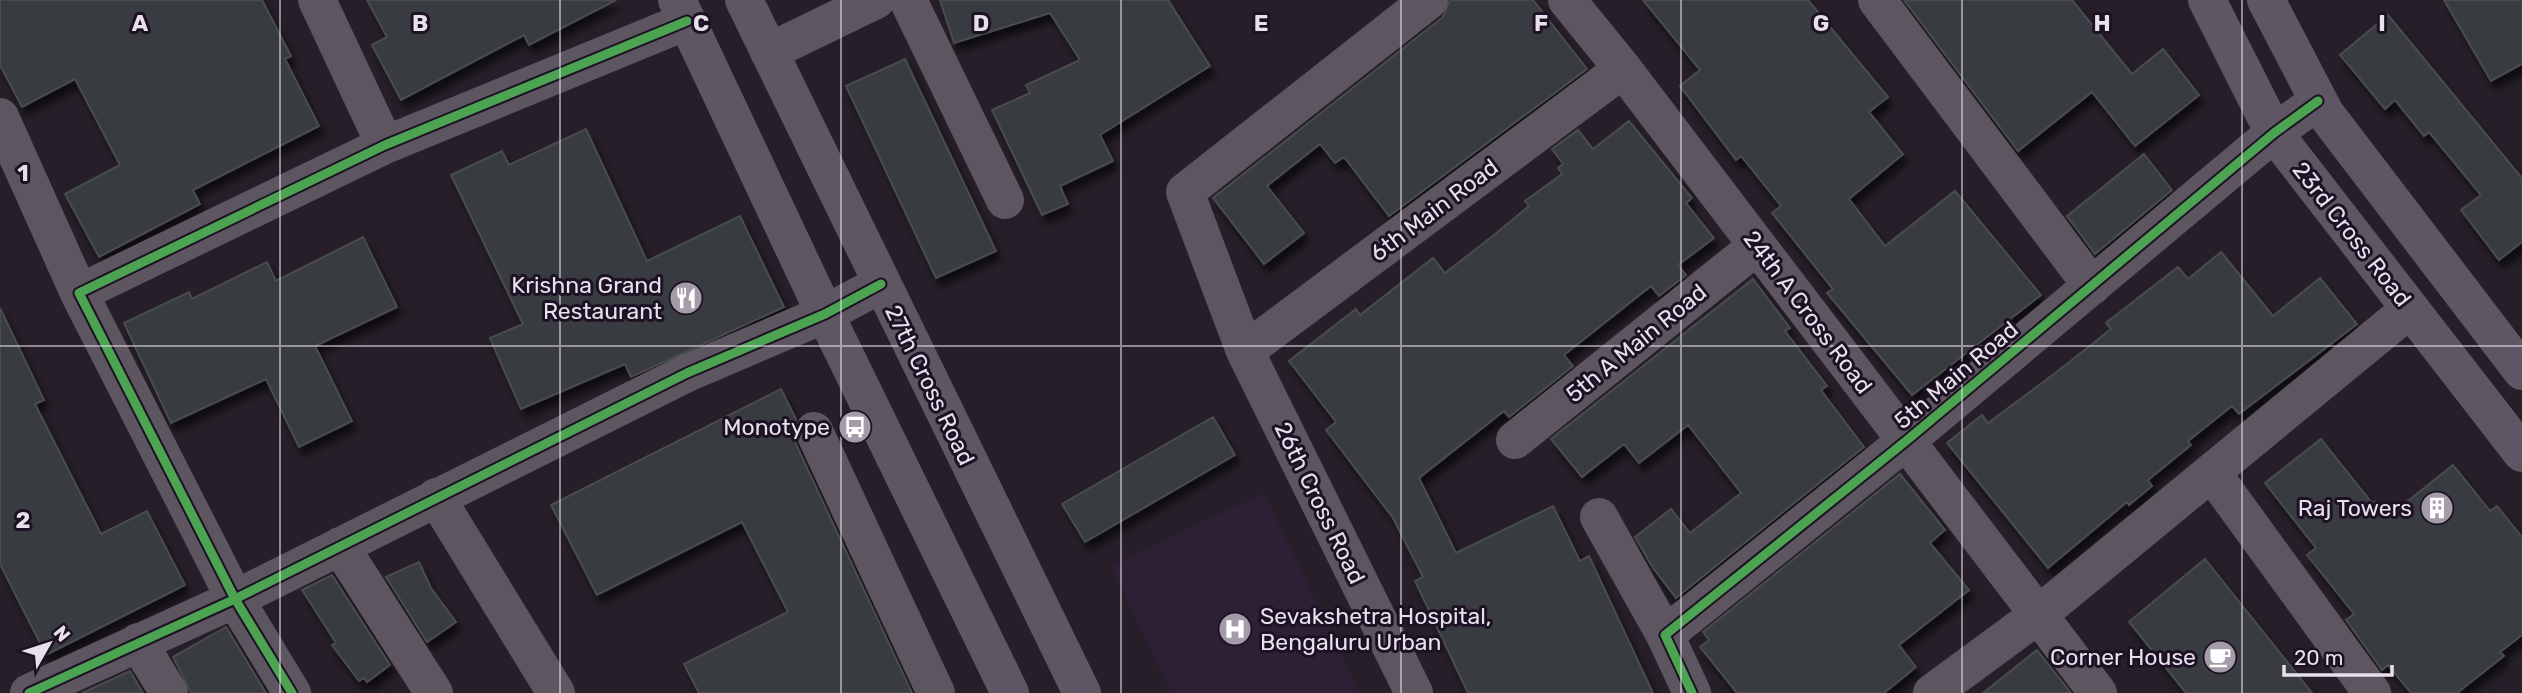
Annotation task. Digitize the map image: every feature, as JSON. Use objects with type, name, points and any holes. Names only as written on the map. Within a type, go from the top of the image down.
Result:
[{"type":"main road","name":"27th Cross Road","points":[[744,0],[1082,693]]},
{"type":"main road","name":"23rd Cross Road","points":[[2207,0],[2274,133],[2522,453]]},
{"type":"main road","points":[[2266,0],[2318,101],[2522,371]]},
{"type":"main road","points":[[682,10],[825,314],[1010,693]]},
{"type":"street","points":[[317,0],[385,145]]},
{"type":"street","points":[[769,52],[876,0]]},
{"type":"street","points":[[908,0],[1005,200]]},
{"type":"street","name":"26th Cross Road","points":[[1414,693],[1245,351],[1185,192],[1429,0]]},
{"type":"street","name":"24th A Cross Road","points":[[1567,0],[1623,69],[2098,693]]},
{"type":"street","points":[[1877,0],[2092,286]]},
{"type":"street","points":[[79,293],[385,145],[682,10]]},
{"type":"street","name":"6th Main Road","points":[[1245,351],[1623,69]]},
{"type":"street","name":"5th Main Road","points":[[1665,635],[1906,441],[2274,133],[2318,101]]},
{"type":"street","points":[[0,117],[79,293],[235,599],[292,693]]},
{"type":"street","name":"5th A Main Road","points":[[1515,440],[1757,246]]},
{"type":"street","points":[[33,692],[235,599],[687,373],[825,314],[881,284]]},
{"type":"street","points":[[1932,693],[2038,615],[2410,309]]},
{"type":"street","points":[[814,432],[936,693]]},
{"type":"street","points":[[2212,473],[2372,693]]},
{"type":"street","points":[[436,497],[556,693]]},
{"type":"street","points":[[1599,517],[1665,635],[1692,693]]},
{"type":"street","points":[[340,546],[434,693]]},
{"type":"street","points":[[138,642],[169,693]]},
{"type":"shaded area","name":"Sevakshetra Hospital, Bengaluru Urban","points":[[1264,493],[1360,693],[1171,693],[1110,565]]},
{"type":"building","points":[[0,0],[262,0],[291,56],[285,59],[319,126],[193,190],[200,204],[99,257],[65,194],[120,165],[75,79],[22,107],[0,65]]},
{"type":"building","points":[[367,0],[616,0],[529,45],[524,35],[401,100],[372,45],[387,37]]},
{"type":"building","points":[[940,0],[1168,0],[1210,66],[1100,135],[1113,161],[1060,186],[1068,204],[1042,215],[992,110],[1030,93],[1026,85],[1080,60],[1050,13],[954,43]]},
{"type":"building","points":[[1450,0],[1533,0],[1587,69],[1389,216],[1344,157],[1335,163],[1320,144],[1267,186],[1304,233],[1264,264],[1213,198],[1443,17]]},
{"type":"building","points":[[1643,0],[1808,0],[1888,97],[1869,112],[1903,154],[1849,199],[1885,246],[1955,191],[2041,295],[1912,395],[1827,293],[1833,289],[1772,213],[1781,206],[1741,156],[1736,160],[1680,86],[1700,70]]},
{"type":"building","points":[[1904,0],[2072,0],[2132,74],[2163,49],[2199,95],[2135,146],[2092,92],[2018,151]]},
{"type":"building","points":[[2444,0],[2522,0],[2522,64],[2491,81]]},
{"type":"building","points":[[2388,15],[2522,178],[2522,242],[2499,260],[2461,210],[2481,195],[2429,132],[2424,136],[2395,100],[2385,109],[2340,55]]},
{"type":"building","points":[[905,59],[996,251],[936,278],[846,86]]},
{"type":"building","points":[[1629,121],[1692,198],[1686,203],[1714,238],[1678,265],[1686,275],[1659,296],[1651,286],[1564,355],[1573,366],[1509,417],[1504,411],[1419,478],[1456,553],[1553,506],[1580,561],[1589,556],[1653,693],[1468,693],[1415,581],[1423,577],[1393,518],[1326,430],[1336,422],[1289,361],[1356,309],[1360,315],[1433,258],[1445,273],[1494,235],[1529,206],[1525,201],[1562,174],[1558,168],[1563,164],[1552,149],[1578,130],[1593,149]]},
{"type":"building","points":[[586,129],[647,261],[740,216],[784,307],[631,377],[625,364],[521,409],[490,338],[523,324],[451,175],[502,151],[509,165]]},
{"type":"building","points":[[2144,154],[2172,190],[2095,254],[2067,216]]},
{"type":"building","points":[[363,237],[397,307],[315,346],[352,421],[299,447],[266,379],[171,423],[124,323],[189,292],[192,299],[267,262],[276,281]]},
{"type":"building","points":[[2221,252],[2273,316],[2320,278],[2357,324],[2239,414],[2232,406],[2188,441],[2191,445],[2148,480],[2152,486],[2129,505],[2127,502],[2048,568],[1947,443],[1982,415],[1988,423],[2058,371],[2111,329],[2106,323],[2178,267],[2188,279]]},
{"type":"building","points":[[1753,279],[1790,328],[1785,331],[1827,386],[1821,390],[1864,447],[1676,598],[1653,568],[1635,537],[1671,509],[1690,533],[1741,493],[1688,425],[1639,463],[1624,444],[1582,477],[1551,439]]},
{"type":"building","points":[[0,308],[44,400],[35,404],[101,534],[147,511],[185,585],[46,655],[0,564]]},
{"type":"building","points":[[781,389],[796,419],[792,430],[794,440],[912,693],[699,693],[684,664],[788,612],[742,522],[597,595],[551,505]]},
{"type":"building","points":[[1213,417],[1235,455],[1085,542],[1062,504]]},
{"type":"building","points":[[2321,439],[2372,503],[2375,501],[2388,517],[2453,465],[2490,511],[2497,506],[2522,537],[2522,635],[2500,652],[2504,656],[2457,693],[2411,693],[2388,665],[2382,670],[2346,620],[2354,614],[2307,555],[2316,548],[2265,483]]},
{"type":"building","points":[[1900,474],[1945,530],[1930,543],[1969,590],[1899,645],[1916,667],[1884,693],[1737,693],[1700,647],[1709,640],[1703,632]]},
{"type":"building","name":"Corner House","points":[[2205,559],[2312,693],[2186,693],[2129,622]]},
{"type":"building","points":[[419,562],[431,588],[456,622],[427,642],[386,577]]},
{"type":"building","points":[[332,575],[390,665],[367,682],[364,678],[359,681],[332,645],[336,643],[302,590]]},
{"type":"building","points":[[226,627],[266,693],[191,693],[173,657]]},
{"type":"building","points":[[2037,650],[2071,693],[1983,693]]},
{"type":"building","points":[[130,671],[143,693],[82,693]]},
{"type":"cycle path","points":[[292,693],[235,599],[79,293],[385,145],[687,21]]},
{"type":"cycle path","points":[[1692,693],[1665,635],[1906,441],[2274,133],[2318,101]]},
{"type":"cycle path","points":[[29,693],[235,599],[687,373],[825,314],[881,284]]},
{"type":"place","name":"Krishna Grand Restaurant","points":[[686,298]]},
{"type":"place","name":"Monotype","points":[[855,427]]},
{"type":"place","name":"Raj Towers","points":[[2437,508]]},
{"type":"place","name":"Sevakshetra Hospital, Bengaluru Urban","points":[[1235,629]]},
{"type":"place","name":"Corner House","points":[[2220,657]]}]
